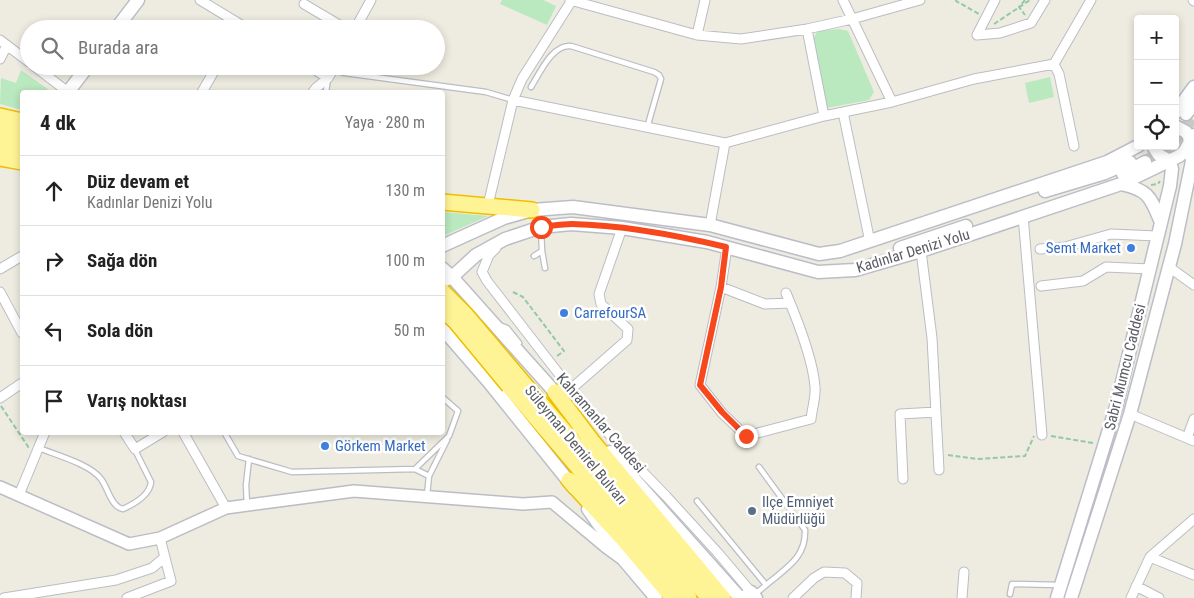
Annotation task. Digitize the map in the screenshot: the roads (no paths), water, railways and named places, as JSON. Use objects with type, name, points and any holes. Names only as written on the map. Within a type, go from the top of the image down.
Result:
[{"type":"highway","points":[[0,116],[20,121]]},
{"type":"highway","points":[[0,129],[20,134]]},
{"type":"highway","points":[[0,144],[20,149]]},
{"type":"highway","points":[[445,202],[532,210]]},
{"type":"highway","name":"Süleyman Demirel Bulvarı","points":[[445,294],[466,315],[514,382],[689,598]]},
{"type":"highway","name":"Süleyman Demirel Bulvarı","points":[[445,312],[514,382],[709,598]]},
{"type":"highway","points":[[555,392],[592,441],[723,598]]},
{"type":"highway","points":[[569,480],[624,540],[673,598]]},
{"type":"main road","points":[[123,20],[138,0]]},
{"type":"main road","points":[[70,90],[81,75]]},
{"type":"main road","points":[[1187,116],[1194,87]]},
{"type":"main road","points":[[1187,116],[1194,104]]},
{"type":"main road","points":[[1156,150],[1159,155],[1170,161],[1184,152],[1192,138],[1179,128]]},
{"type":"main road","name":"Sabri Mumcu Caddesi","points":[[1071,598],[1130,414],[1169,267],[1192,161],[1192,138]]},
{"type":"main road","points":[[819,254],[842,256],[895,242],[1023,198],[1105,173],[1122,167],[1142,155]]},
{"type":"main road","points":[[818,272],[871,258],[1123,174],[1142,155]]},
{"type":"main road","name":"Kadınlar Denizi Yolu","points":[[445,245],[504,218],[532,210],[573,207],[710,225],[819,254],[840,252],[1107,162],[1142,155]]},
{"type":"main road","name":"Kadınlar Denizi Yolu","points":[[446,276],[476,255],[505,239],[541,227],[571,224],[622,228],[706,242],[818,272],[855,270],[921,251],[1121,184],[1170,161]]},
{"type":"main road","name":"Sabri Mumcu Caddesi","points":[[1057,598],[1116,407],[1150,270],[1160,220],[1170,186],[1172,169],[1170,161]]},
{"type":"main road","points":[[1121,184],[1139,188],[1145,193],[1151,199],[1160,220]]},
{"type":"main road","points":[[472,299],[465,281],[468,270],[483,251]]},
{"type":"main road","points":[[446,276],[472,299],[555,392],[747,597]]},
{"type":"main road","points":[[445,331],[569,480],[623,559],[656,598]]},
{"type":"street","points":[[200,0],[231,20]]},
{"type":"street","points":[[360,20],[371,0]]},
{"type":"street","points":[[488,205],[513,100],[522,79],[571,0],[697,35],[741,39],[807,29],[852,19],[920,0]]},
{"type":"street","points":[[697,35],[705,0]]},
{"type":"street","points":[[843,0],[892,102]]},
{"type":"street","points":[[994,0],[977,36],[1000,33],[1031,23],[1045,0]]},
{"type":"street","points":[[513,100],[725,143],[824,116],[892,102],[974,79],[1054,64],[1092,0]]},
{"type":"street","points":[[304,4],[331,20]]},
{"type":"street","points":[[807,29],[824,116]]},
{"type":"street","points":[[0,59],[3,42],[20,55]]},
{"type":"street","points":[[1054,64],[1059,74],[1074,146]]},
{"type":"street","points":[[46,75],[65,90]]},
{"type":"street","points":[[203,90],[212,75]]},
{"type":"street","points":[[315,90],[328,75]]},
{"type":"street","points":[[843,112],[870,242]]},
{"type":"street","points":[[706,242],[725,143]]},
{"type":"street","points":[[1023,216],[1042,435]]},
{"type":"street","points":[[571,389],[627,340],[628,329],[601,304],[599,294],[622,228]]},
{"type":"street","points":[[1040,250],[1066,247],[1110,234],[1157,236]]},
{"type":"street","name":"Kahramanlar Caddesi","points":[[505,239],[489,255],[482,272],[571,389],[637,466],[712,546],[747,597]]},
{"type":"street","points":[[726,247],[721,287],[700,385],[722,412],[746,436],[811,419],[815,388],[807,353],[786,293]]},
{"type":"street","points":[[921,251],[932,338],[939,470]]},
{"type":"street","points":[[0,269],[20,257]]},
{"type":"street","points":[[1041,286],[1083,281],[1106,267],[1150,270]]},
{"type":"street","points":[[1169,267],[1194,285]]},
{"type":"street","points":[[721,287],[765,304],[790,303]]},
{"type":"street","points":[[0,292],[20,329]]},
{"type":"street","points":[[0,398],[20,384]]},
{"type":"street","points":[[902,479],[900,414],[936,412]]},
{"type":"street","points":[[1130,414],[1191,440],[1194,419]]},
{"type":"street","points":[[19,495],[44,435]]},
{"type":"street","points":[[126,435],[135,449],[158,435]]},
{"type":"street","points":[[185,435],[226,508]]},
{"type":"street","points":[[0,487],[129,544],[160,538],[226,508],[354,492],[522,504],[552,502],[606,548],[623,559]]},
{"type":"street","points":[[1131,598],[1150,557],[1194,519]]},
{"type":"street","points":[[127,598],[171,580],[160,538]]},
{"type":"street","points":[[4,598],[116,580],[152,568],[165,557]]},
{"type":"street","points":[[1150,557],[1194,575]]},
{"type":"street","points":[[793,598],[814,578],[824,572],[845,573],[857,583],[856,598]]},
{"type":"street","points":[[962,598],[964,572]]},
{"type":"street","points":[[1136,586],[1158,598]]},
{"type":"lane","points":[[531,87],[554,53],[565,45],[654,72],[661,79],[647,128]]},
{"type":"lane","points":[[327,90],[331,75]]},
{"type":"lane","points":[[360,75],[486,92],[513,100]]},
{"type":"lane","points":[[541,227],[545,268]]},
{"type":"lane","points":[[534,256],[542,252]]},
{"type":"lane","points":[[427,496],[429,476],[449,436],[458,411],[445,400]]},
{"type":"lane","points":[[226,435],[238,456],[292,472],[415,469],[429,476]]},
{"type":"lane","points":[[415,469],[449,436]]},
{"type":"lane","points":[[39,448],[93,472],[101,478],[116,506],[123,509],[148,493],[151,485],[135,449]]},
{"type":"lane","points":[[248,505],[246,485],[249,459]]},
{"type":"lane","points":[[747,597],[759,591],[800,555],[806,540],[805,530],[759,467]]},
{"type":"lane","points":[[697,500],[766,585]]},
{"type":"lane","points":[[1010,594],[1012,584],[1060,585]]},
{"type":"tunnel","points":[[1179,135],[1192,119]]},
{"type":"tunnel","points":[[1145,162],[1163,150]]},
{"type":"place","name":"Semt Market","points":[[1131,248]]},
{"type":"place","name":"CarrefourSA","points":[[564,313]]},
{"type":"place","name":"Görkem Market","points":[[325,446]]},
{"type":"place","name":"Ilçe Emniyet Müdürlüğü","points":[[752,511]]}]
